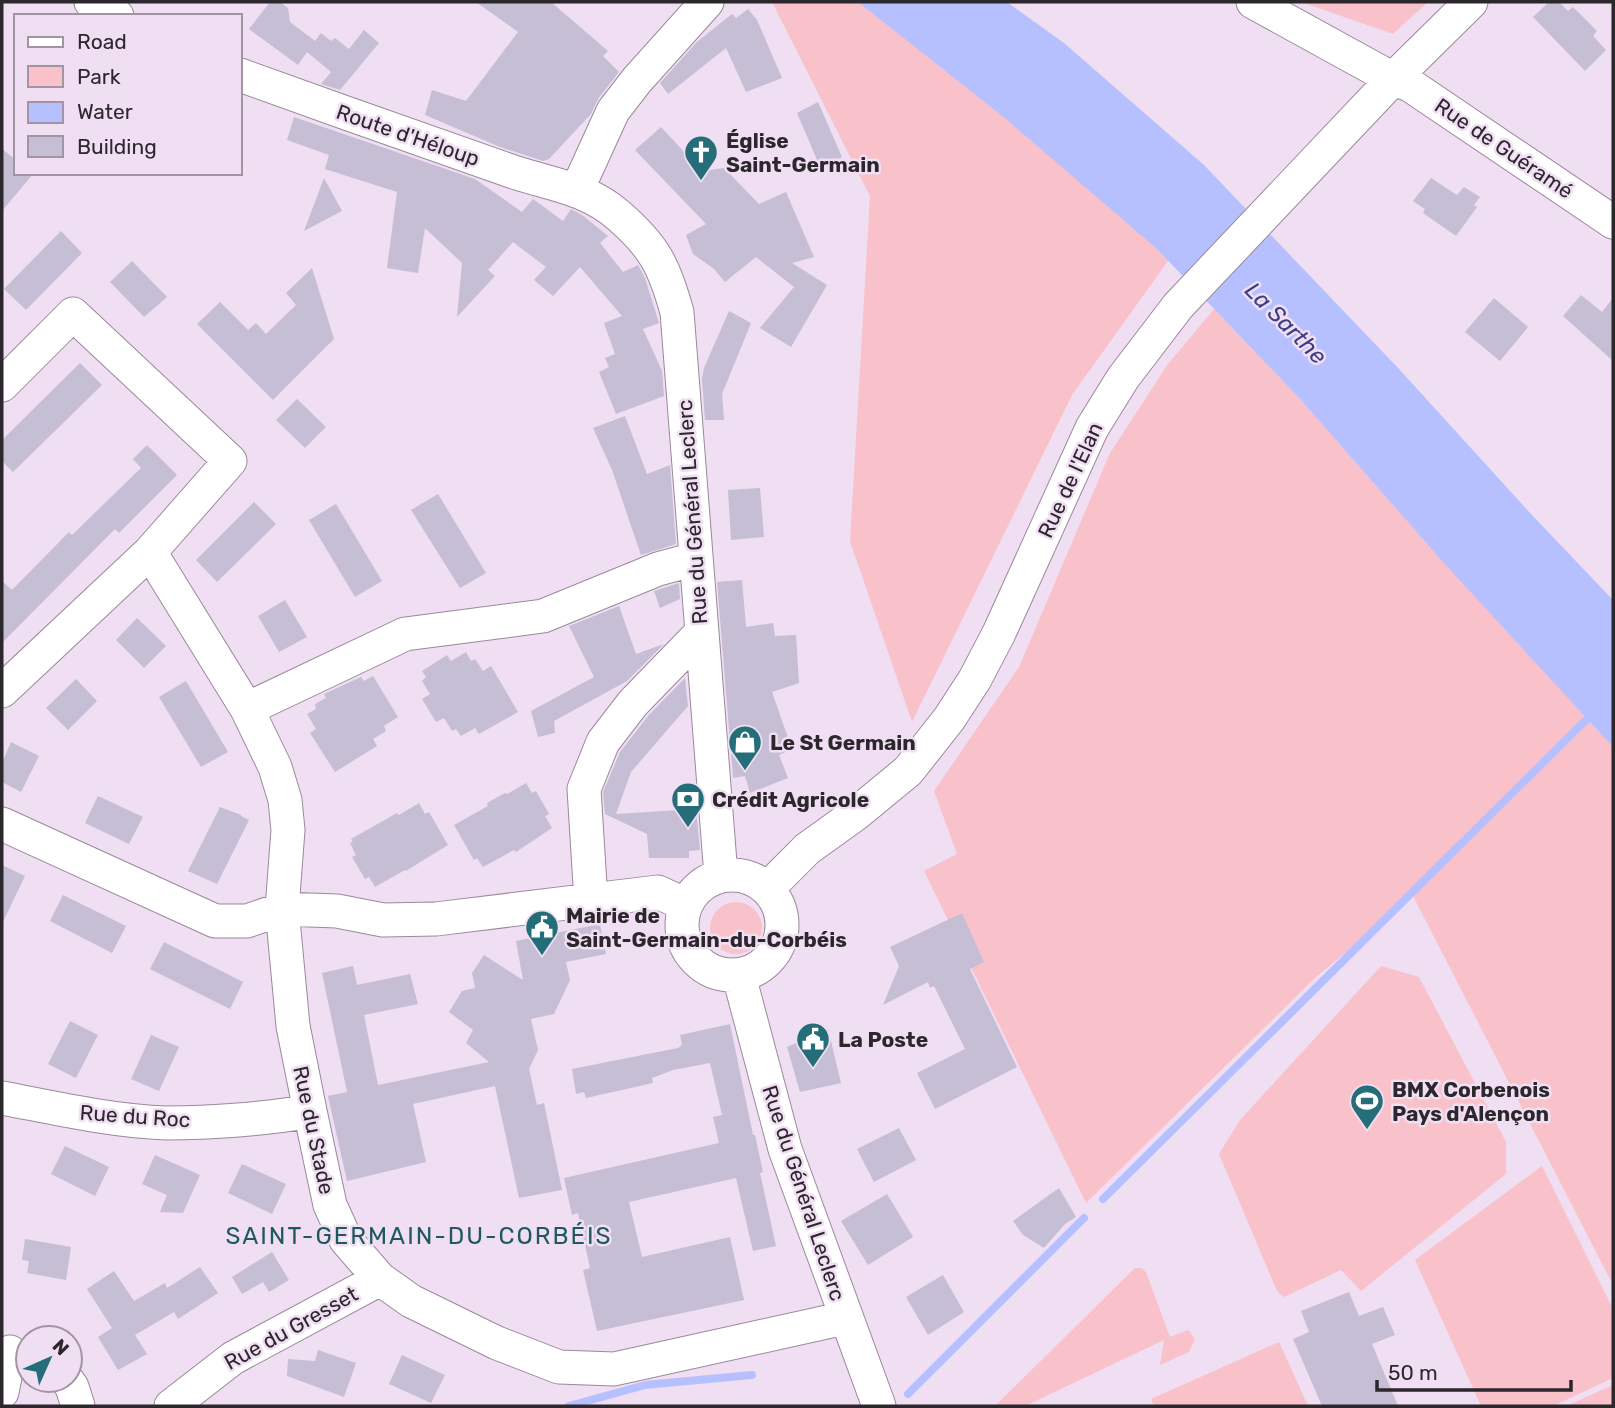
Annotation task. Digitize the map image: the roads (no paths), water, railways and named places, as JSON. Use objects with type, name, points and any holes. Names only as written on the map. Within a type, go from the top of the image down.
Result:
[{"type":"street","points":[[91,2],[113,14]]},
{"type":"street","points":[[578,190],[613,111],[707,2]]},
{"type":"street","name":"Rue de Guéramé","points":[[1253,2],[1393,79],[1410,85],[1613,222]]},
{"type":"street","name":"Rue de l'Elan","points":[[767,889],[807,849],[908,771],[949,719],[999,634],[1092,428],[1123,378],[1178,306],[1393,79],[1471,2]]},
{"type":"street","name":"Route d'Héloup","points":[[242,76],[523,176],[578,190]]},
{"type":"street","name":"Rue du Général Leclerc","points":[[578,190],[616,214],[652,248],[667,275],[677,312],[721,876]]},
{"type":"street","points":[[2,385],[73,314],[230,461],[150,552],[2,691]]},
{"type":"street","name":"Rue du Stade","points":[[150,552],[247,709],[275,767],[285,800],[288,830],[282,909],[293,1026],[310,1111],[330,1205],[346,1240],[380,1279],[411,1301],[497,1343],[559,1367],[614,1369],[845,1318]]},
{"type":"street","points":[[247,709],[405,634],[543,616],[658,569],[695,559]]},
{"type":"street","points":[[591,901],[584,789],[603,743],[632,703],[701,634]]},
{"type":"street","points":[[2,824],[215,921],[247,921],[282,909],[337,911],[383,920],[436,919],[658,892],[686,905]]},
{"type":"street","points":[[721,876],[746,877],[767,889],[779,905],[783,925],[777,949],[761,967],[739,976],[721,975],[705,967],[692,955],[684,939],[682,922],[686,905],[700,886],[721,876]]},
{"type":"street","name":"Rue du Général Leclerc","points":[[739,976],[785,1149],[879,1406]]},
{"type":"street","name":"Rue du Roc","points":[[2,1098],[77,1113],[165,1123],[281,1116],[310,1111]]},
{"type":"street","name":"Rue du Gresset","points":[[171,1406],[233,1358],[380,1279]]},
{"type":"street","points":[[2,1392],[13,1353]]},
{"type":"water","name":"La Sarthe","points":[[858,2],[1007,2],[1064,43],[1204,165],[1399,369],[1613,600],[1613,747],[1442,561],[1300,399],[1156,248],[1001,115]]},
{"type":"waterway","points":[[1103,1199],[1593,713]]},
{"type":"waterway","points":[[908,1394],[1084,1218]]},
{"type":"waterway","points":[[569,1406],[645,1385],[752,1375]]},
{"type":"place","name":"Église Saint-Germain","points":[[701,182]]},
{"type":"place","name":"Le St Germain","points":[[745,772]]},
{"type":"place","name":"Crédit Agricole","points":[[688,829]]},
{"type":"place","name":"Mairie de Saint-Germain-du-Corbéis","points":[[542,957]]},
{"type":"place","name":"La Poste","points":[[813,1069]]},
{"type":"place","name":"BMX Corbenois Pays d'Alençon","points":[[1367,1131]]},
{"type":"district","name":"SAINT-GERMAIN-DU-CORBÉIS","points":[[419,1236]]}]
